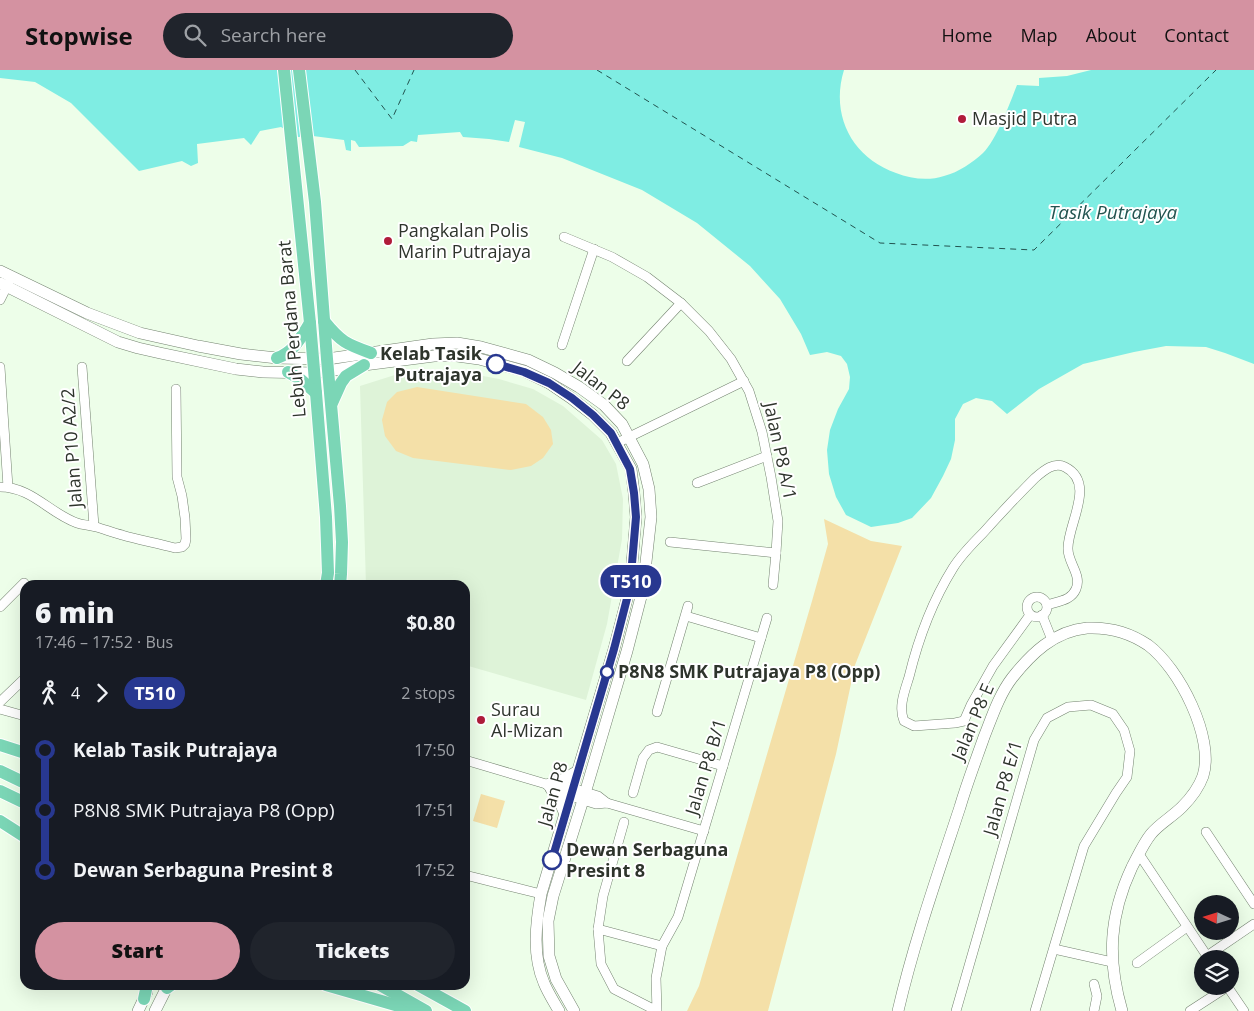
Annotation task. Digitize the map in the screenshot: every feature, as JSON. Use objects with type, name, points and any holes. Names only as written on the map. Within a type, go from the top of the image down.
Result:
[{"type":"main road","name":"Lebuh Perdana Barat","points":[[284,70],[316,393],[326,517],[327,580]]},
{"type":"main road","name":"Lebuh Perdana Barat","points":[[299,70],[315,202],[332,404],[342,542],[340,580]]},
{"type":"main road","points":[[324,321],[342,341],[371,353]]},
{"type":"main road","points":[[277,358],[284,356],[294,347],[310,323]]},
{"type":"main road","points":[[332,404],[346,376],[364,365]]},
{"type":"main road","points":[[288,372],[316,393]]},
{"type":"main road","points":[[0,745],[20,752]]},
{"type":"main road","points":[[0,771],[20,781]]},
{"type":"main road","points":[[0,791],[20,801]]},
{"type":"main road","points":[[0,821],[20,834]]},
{"type":"main road","points":[[144,999],[147,990]]},
{"type":"main road","points":[[343,990],[416,1011]]},
{"type":"main road","points":[[389,990],[426,1011]]},
{"type":"main road","points":[[427,990],[462,1009]]},
{"type":"main road","points":[[440,990],[462,1009]]},
{"type":"street","name":"Jalan P8 A/1","points":[[564,237],[612,257],[647,277],[680,303],[709,330],[731,359],[749,391],[762,432],[767,456],[778,521],[773,585]]},
{"type":"street","points":[[562,345],[594,249]]},
{"type":"street","points":[[0,271],[6,282],[0,300]]},
{"type":"street","name":"Jalan P8","points":[[6,282],[140,333],[241,354],[312,359],[328,365],[364,365],[434,356],[457,356],[479,359],[524,372],[549,383],[572,398],[611,433],[630,469],[634,493],[636,517],[630,587],[614,649],[541,894],[536,935],[538,962],[544,983],[559,1011]]},
{"type":"street","name":"Jalan P8","points":[[6,282],[96,332],[118,342],[236,369],[263,372],[314,373],[328,365],[371,353],[433,344],[457,343],[481,347],[528,360],[555,373],[604,406],[622,424],[643,464],[649,489],[651,517],[643,589],[584,796],[553,896],[548,921],[551,963],[556,979],[571,1009],[574,1011]]},
{"type":"street","points":[[627,361],[680,303]]},
{"type":"street","points":[[0,367],[4,487],[26,492],[67,519],[79,524],[94,526],[121,535],[175,548],[182,547],[186,539],[182,496],[177,478],[176,389]]},
{"type":"street","name":"Jalan P10 A2/2","points":[[82,367],[94,526]]},
{"type":"street","points":[[617,443],[744,381]]},
{"type":"street","points":[[696,483],[767,456]]},
{"type":"street","points":[[1030,615],[993,666],[970,705],[964,721],[955,724],[914,726],[904,721],[902,705],[917,646],[941,589],[954,566],[1035,478],[1052,466],[1062,465],[1077,477],[1080,490],[1078,509],[1068,546],[1068,556],[1078,580],[1072,595],[1047,605]]},
{"type":"street","points":[[670,542],[776,553]]},
{"type":"street","points":[[0,607],[20,587]]},
{"type":"street","points":[[1039,596],[1043,598],[1047,605],[1045,613],[1038,617],[1030,615],[1026,608],[1028,600],[1039,596]]},
{"type":"street","points":[[657,712],[688,606]]},
{"type":"street","points":[[1042,615],[1052,640]]},
{"type":"street","points":[[686,616],[761,638]]},
{"type":"street","name":"Jalan P8 B/1","points":[[657,1011],[656,978],[662,946],[678,917],[767,618]]},
{"type":"street","name":"Jalan P8 E","points":[[898,1011],[909,964],[970,776],[995,707],[1010,680],[1037,649],[1071,631],[1095,628],[1121,631],[1149,646],[1160,657],[1184,689],[1195,711],[1201,728],[1204,747],[1205,764],[1202,777],[1195,791],[1182,807],[1151,834],[1126,881],[1119,902],[1113,930],[1112,962],[1122,1011]]},
{"type":"street","points":[[0,702],[20,683]]},
{"type":"street","name":"Jalan P8 E/1","points":[[956,1011],[1034,740],[1048,718],[1068,707],[1092,705],[1113,714],[1124,730],[1130,751],[1127,777],[1084,846],[1035,1011]]},
{"type":"street","points":[[0,708],[20,714]]},
{"type":"street","points":[[633,793],[643,758],[649,750],[657,747],[723,766]]},
{"type":"street","points":[[470,761],[584,796],[598,796],[607,803],[704,831]]},
{"type":"street","points":[[550,785],[578,771]]},
{"type":"street","points":[[550,785],[565,814]]},
{"type":"street","points":[[624,822],[602,896],[598,929],[601,964],[614,988],[657,1011]]},
{"type":"street","points":[[1206,832],[1254,904]]},
{"type":"street","points":[[1139,854],[1203,950]]},
{"type":"street","points":[[470,876],[541,894]]},
{"type":"street","points":[[1218,950],[1254,924]]},
{"type":"street","points":[[1137,963],[1188,927]]},
{"type":"street","points":[[598,929],[662,946]]},
{"type":"street","points":[[1054,949],[1112,962]]},
{"type":"street","points":[[1094,984],[1097,996],[1094,1011]]},
{"type":"street","points":[[155,1011],[167,990]]},
{"type":"street","points":[[1190,1011],[1215,995]]},
{"type":"street","points":[[1233,995],[1244,1011]]},
{"type":"street","points":[[138,1011],[144,999]]},
{"type":"shaded area","points":[[426,371],[467,373],[499,379],[533,389],[563,406],[602,440],[616,464],[623,499],[622,539],[607,624],[586,700],[470,666],[470,580],[366,580],[360,386],[398,374]]},
{"type":"shaded area","points":[[417,387],[526,404],[543,417],[551,430],[553,444],[543,458],[531,466],[511,470],[413,458],[396,451],[385,436],[382,420],[387,402],[397,392]]},
{"type":"shaded area","points":[[824,519],[871,541],[902,546],[855,665],[836,754],[768,1011],[687,1011],[699,986],[828,544]]},
{"type":"shaded area","points":[[481,794],[505,801],[497,828],[473,821]]},
{"type":"water","name":"Tasik Putrajaya","points":[[0,70],[844,70],[840,87],[840,103],[848,133],[857,146],[867,157],[881,166],[902,175],[926,179],[938,178],[955,172],[970,164],[983,153],[998,131],[1017,85],[1039,86],[1039,78],[1067,76],[1091,70],[1254,70],[1254,364],[1206,347],[1166,346],[1083,364],[1039,389],[1007,414],[992,401],[976,398],[963,404],[955,419],[955,440],[951,459],[931,498],[912,518],[898,523],[871,527],[846,515],[836,497],[829,474],[827,450],[830,430],[838,409],[849,389],[850,377],[847,364],[841,356],[827,352],[810,355],[801,334],[780,299],[750,266],[697,223],[642,190],[562,158],[519,147],[525,122],[515,120],[509,142],[463,137],[460,132],[418,135],[417,142],[411,141],[403,146],[359,147],[355,141],[351,140],[351,151],[346,150],[344,140],[313,136],[298,137],[281,127],[260,131],[251,145],[244,138],[197,144],[198,163],[191,166],[182,161],[139,171],[71,103],[35,82],[0,78]]},
{"type":"ferry route","points":[[355,70],[392,119],[414,70]]},
{"type":"ferry route","points":[[597,70],[880,243],[1034,250],[1216,70]]},
{"type":"bus line","name":"T510","points":[[496,364],[524,372],[549,383],[593,415],[611,433],[630,469],[634,493],[636,517],[630,587],[614,649],[552,860]]},
{"type":"place","name":"Masjid Putra","points":[[962,119]]},
{"type":"place","name":"Pangkalan Polis Marin Putrajaya","points":[[388,241]]},
{"type":"place","name":"Kelab Tasik Putrajaya","points":[[496,364]]},
{"type":"place","name":"P8N8 SMK Putrajaya P8 (Opp)","points":[[607,672]]},
{"type":"place","name":"Surau Al-Mizan","points":[[481,720]]},
{"type":"place","name":"Dewan Serbaguna Presint 8","points":[[552,860]]}]
